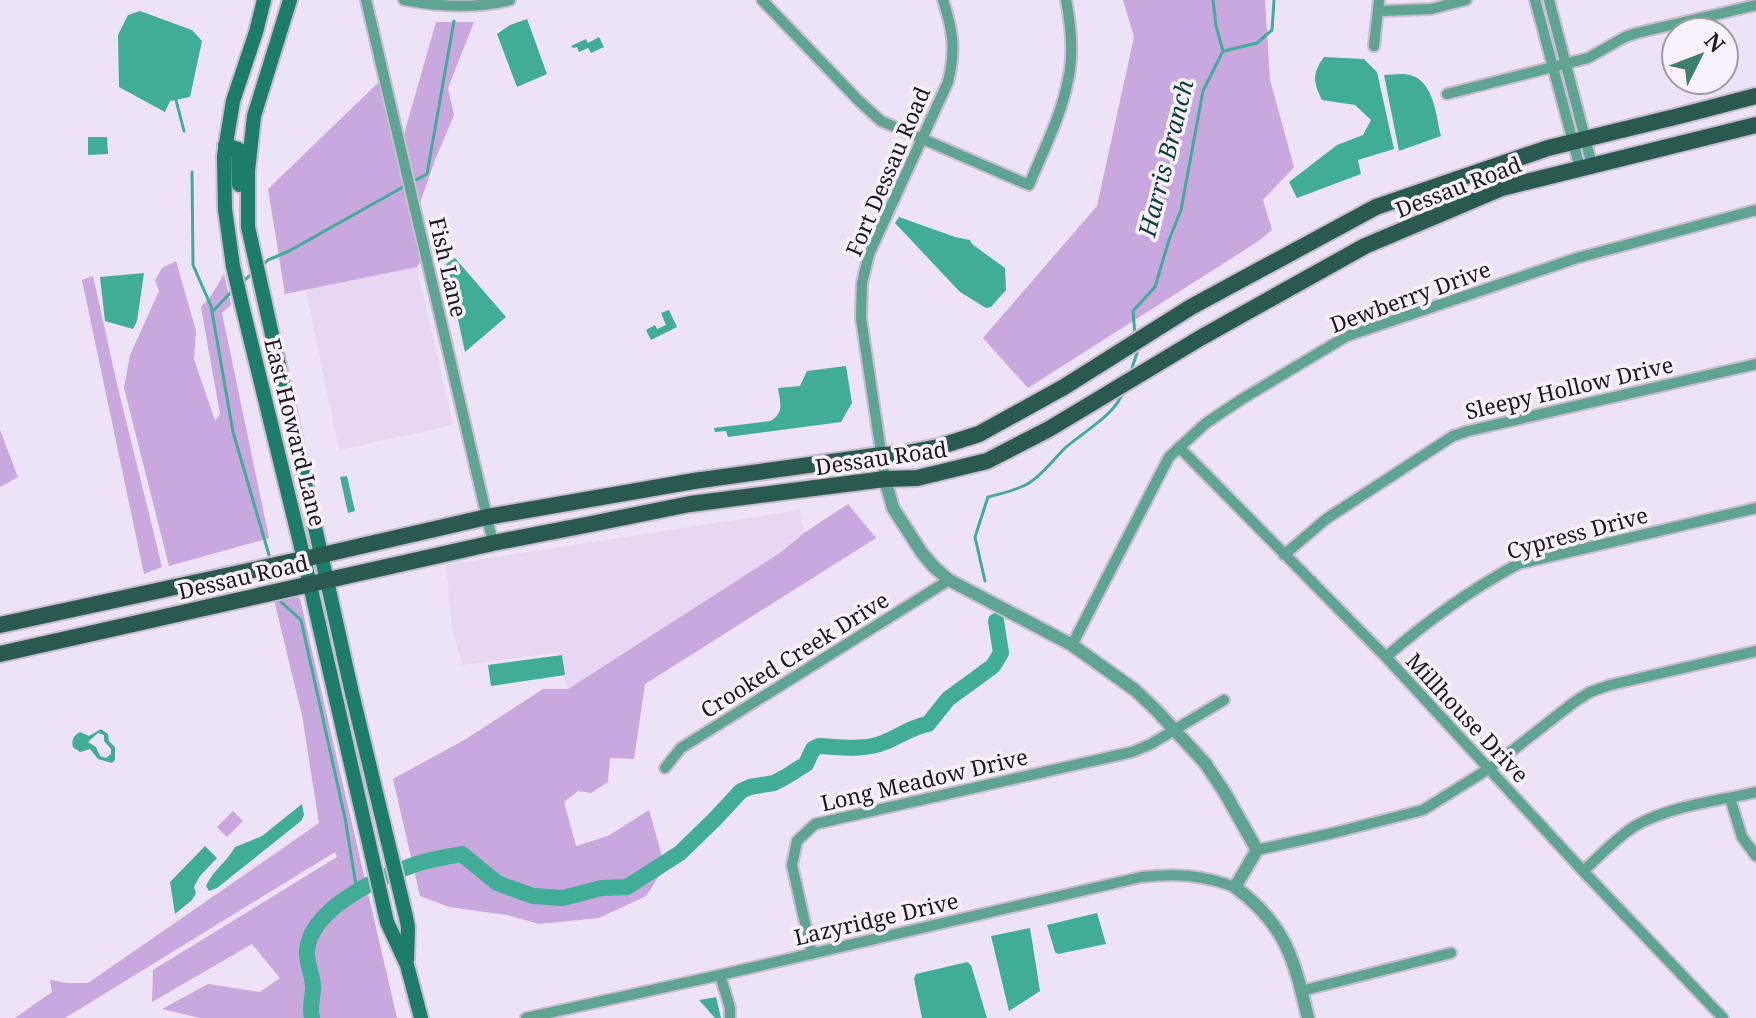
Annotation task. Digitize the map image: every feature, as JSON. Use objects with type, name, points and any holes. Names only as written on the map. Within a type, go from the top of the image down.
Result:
[{"type":"main road","name":"East Howard Lane","points":[[264,0],[233,101],[225,145],[225,209],[233,266],[304,559],[369,851],[387,922],[407,965],[421,1018]]},
{"type":"main road","name":"East Howard Lane","points":[[290,0],[254,116],[248,171],[248,227],[352,693],[406,917],[407,965]]},
{"type":"main road","name":"Dessau Road","points":[[0,625],[487,517],[694,481],[938,447],[979,434],[1064,387],[1191,307],[1376,207],[1548,148],[1756,96]]},
{"type":"main road","name":"Dessau Road","points":[[0,654],[493,543],[690,504],[885,479],[917,478],[985,462],[1049,429],[1202,337],[1365,246],[1502,188],[1756,125]]},
{"type":"main road","points":[[225,145],[238,149],[239,209],[248,227]]},
{"type":"main road","points":[[38,616],[43,644]]},
{"type":"street","name":"Fish Lane","points":[[366,0],[493,543]]},
{"type":"street","points":[[404,0],[454,7],[510,0]]},
{"type":"street","points":[[762,0],[881,121],[1029,185],[1069,78],[1070,23],[1066,0]]},
{"type":"street","name":"Fort Dessau Road","points":[[885,479],[861,318],[862,283],[869,254],[948,82],[953,63],[952,28],[943,0]]},
{"type":"street","points":[[1374,46],[1379,6],[1431,9],[1466,0]]},
{"type":"street","points":[[1535,0],[1553,67],[1586,166]]},
{"type":"street","points":[[1549,0],[1566,64],[1579,141]]},
{"type":"street","points":[[1714,0],[1717,13]]},
{"type":"street","points":[[1447,94],[1588,58],[1637,33],[1756,5]]},
{"type":"street","name":"Dewberry Drive","points":[[1072,645],[1169,457],[1206,423],[1242,399],[1347,336],[1577,258],[1756,210]]},
{"type":"street","name":"Sleepy Hollow Drive","points":[[1284,555],[1326,519],[1453,436],[1756,364]]},
{"type":"street","name":"Millhouse Drive","points":[[1179,447],[1386,657],[1723,1018]]},
{"type":"street","points":[[885,479],[893,508],[934,567],[949,580],[1072,645],[1135,690],[1205,763],[1257,850]]},
{"type":"street","name":"Cypress Drive","points":[[1386,657],[1449,605],[1518,564],[1756,508]]},
{"type":"street","name":"Crooked Creek Drive","points":[[665,768],[681,748],[949,580]]},
{"type":"street","points":[[1308,1018],[1290,954],[1280,934],[1267,915],[1235,887],[1257,850],[1423,810],[1490,768],[1590,692],[1756,651]]},
{"type":"street","name":"Long Meadow Drive","points":[[812,954],[792,865],[797,841],[815,824],[1132,752],[1224,700]]},
{"type":"street","points":[[1583,871],[1645,821],[1667,812],[1756,792]]},
{"type":"street","points":[[1730,798],[1742,837],[1756,856]]},
{"type":"street","name":"Lazyridge Drive","points":[[526,1018],[1141,877],[1190,875],[1235,887]]},
{"type":"street","points":[[1301,991],[1451,953]]},
{"type":"street","points":[[720,975],[730,1018]]},
{"type":"shaded area","points":[[1123,0],[1265,0],[1270,80],[1294,167],[1263,200],[1272,230],[1028,388],[983,338],[1097,206],[1134,37]]},
{"type":"shaded area","points":[[140,11],[192,30],[202,41],[190,97],[170,101],[165,112],[119,87],[118,35],[128,15]]},
{"type":"shaded area","points":[[527,19],[547,74],[517,87],[497,34]]},
{"type":"shaded area","points":[[436,22],[474,22],[448,88],[454,115],[420,203],[404,134]]},
{"type":"shaded area","points":[[599,37],[604,47],[591,53],[588,48],[579,52],[577,47],[571,46],[586,39],[588,43]]},
{"type":"shaded area","points":[[1324,57],[1364,59],[1377,72],[1394,149],[1358,160],[1361,174],[1297,198],[1289,182],[1337,145],[1363,135],[1371,120],[1355,105],[1322,100],[1315,78]]},
{"type":"shaded area","points":[[1384,75],[1410,75],[1424,84],[1433,100],[1441,136],[1399,151]]},
{"type":"shaded area","points":[[380,81],[421,261],[417,267],[285,294],[268,189]]},
{"type":"shaded area","points":[[88,137],[107,137],[108,154],[88,155]]},
{"type":"shaded area","points":[[899,217],[970,240],[1005,268],[1006,290],[991,307],[986,308],[960,292],[895,223]]},
{"type":"shaded area","points":[[455,258],[506,317],[465,352],[446,264]]},
{"type":"shaded area","points":[[176,261],[196,331],[194,359],[215,421],[220,414],[201,307],[224,274],[231,305],[222,313],[269,538],[169,566],[124,388],[130,355],[159,291],[155,280],[162,268]]},
{"type":"shaded area","points":[[417,267],[453,425],[339,450],[306,290]]},
{"type":"shaded area","points":[[144,273],[133,329],[105,321],[100,277]]},
{"type":"shaded area","points":[[93,276],[162,567],[144,574],[82,280]]},
{"type":"shaded area","points":[[669,310],[677,327],[651,340],[646,330],[655,325],[657,329],[666,325],[661,313]]},
{"type":"shaded area","points":[[846,366],[852,403],[841,422],[728,437],[726,431],[715,432],[714,428],[770,421],[780,411],[778,388],[800,386],[807,371]]},
{"type":"shaded area","points":[[0,430],[18,477],[0,487]]},
{"type":"shaded area","points":[[347,476],[355,511],[348,513],[340,477]]},
{"type":"shaded area","points":[[848,504],[876,538],[645,684],[634,759],[610,758],[608,782],[591,793],[578,791],[564,802],[576,846],[608,836],[649,810],[665,867],[646,896],[599,918],[539,924],[507,915],[449,907],[420,896],[393,779],[466,739],[543,689],[568,689],[780,553]]},
{"type":"shaded area","points":[[800,510],[804,533],[780,553],[567,689],[560,652],[462,665],[452,627],[446,565]]},
{"type":"shaded area","points":[[297,596],[397,1018],[200,1018],[162,1009],[208,984],[260,992],[280,978],[252,944],[152,1002],[153,970],[337,857],[335,852],[65,1018],[15,1018],[52,992],[50,980],[88,983],[319,823],[302,715],[274,600]]},
{"type":"shaded area","points":[[562,655],[565,675],[491,686],[488,665]]},
{"type":"shaded area","points":[[101,729],[108,734],[109,741],[115,747],[112,763],[98,759],[90,749],[80,752],[73,747],[78,733],[89,736]],"holes":[[[98,733],[104,735],[104,741],[111,749],[111,754],[106,758],[100,756],[96,747],[88,742]]]},
{"type":"shaded area","points":[[302,804],[304,815],[301,821],[217,888],[209,891],[206,886],[235,847],[262,836]]},
{"type":"shaded area","points":[[233,811],[243,821],[227,837],[217,827]]},
{"type":"shaded area","points":[[205,846],[217,858],[200,876],[192,900],[175,914],[170,882]]},
{"type":"shaded area","points":[[1097,913],[1106,944],[1058,954],[1055,952],[1047,925]]},
{"type":"shaded area","points":[[1030,928],[1040,991],[1009,1011],[991,936]]},
{"type":"shaded area","points":[[967,962],[971,965],[987,1018],[922,1018],[914,979],[916,974]]},
{"type":"shaded area","points":[[716,997],[721,1018],[715,1018],[699,1000]]},
{"type":"waterway","name":"Harris Branch","points":[[1135,335],[1133,311],[1155,287],[1181,210],[1203,91],[1223,51],[1213,0]]},
{"type":"waterway","points":[[1224,51],[1257,43],[1272,30],[1274,0]]},
{"type":"waterway","points":[[416,180],[427,174],[454,21]]},
{"type":"waterway","points":[[176,100],[184,131]]},
{"type":"waterway","points":[[192,172],[193,265],[211,306],[233,432],[269,555]]},
{"type":"waterway","points":[[263,265],[403,187]]},
{"type":"waterway","points":[[241,283],[254,272]]},
{"type":"waterway","points":[[213,311],[233,290]]},
{"type":"waterway","name":"Harris Branch","points":[[1130,374],[1136,347]]},
{"type":"waterway","name":"Harris Branch","points":[[985,581],[975,537],[988,497],[1029,483],[1065,448],[1106,415],[1123,392]]},
{"type":"waterway","points":[[281,602],[301,620],[345,818],[357,891]]},
{"type":"waterway","name":"Harris Branch","points":[[312,1018],[313,982],[307,955],[311,936],[319,922],[362,888],[414,865],[462,854],[497,883],[533,896],[563,898],[601,888],[627,887],[680,853],[741,791],[774,783],[787,776],[806,764],[813,749],[819,746],[869,747],[928,724],[948,699],[993,666],[1001,653],[996,621]]}]
